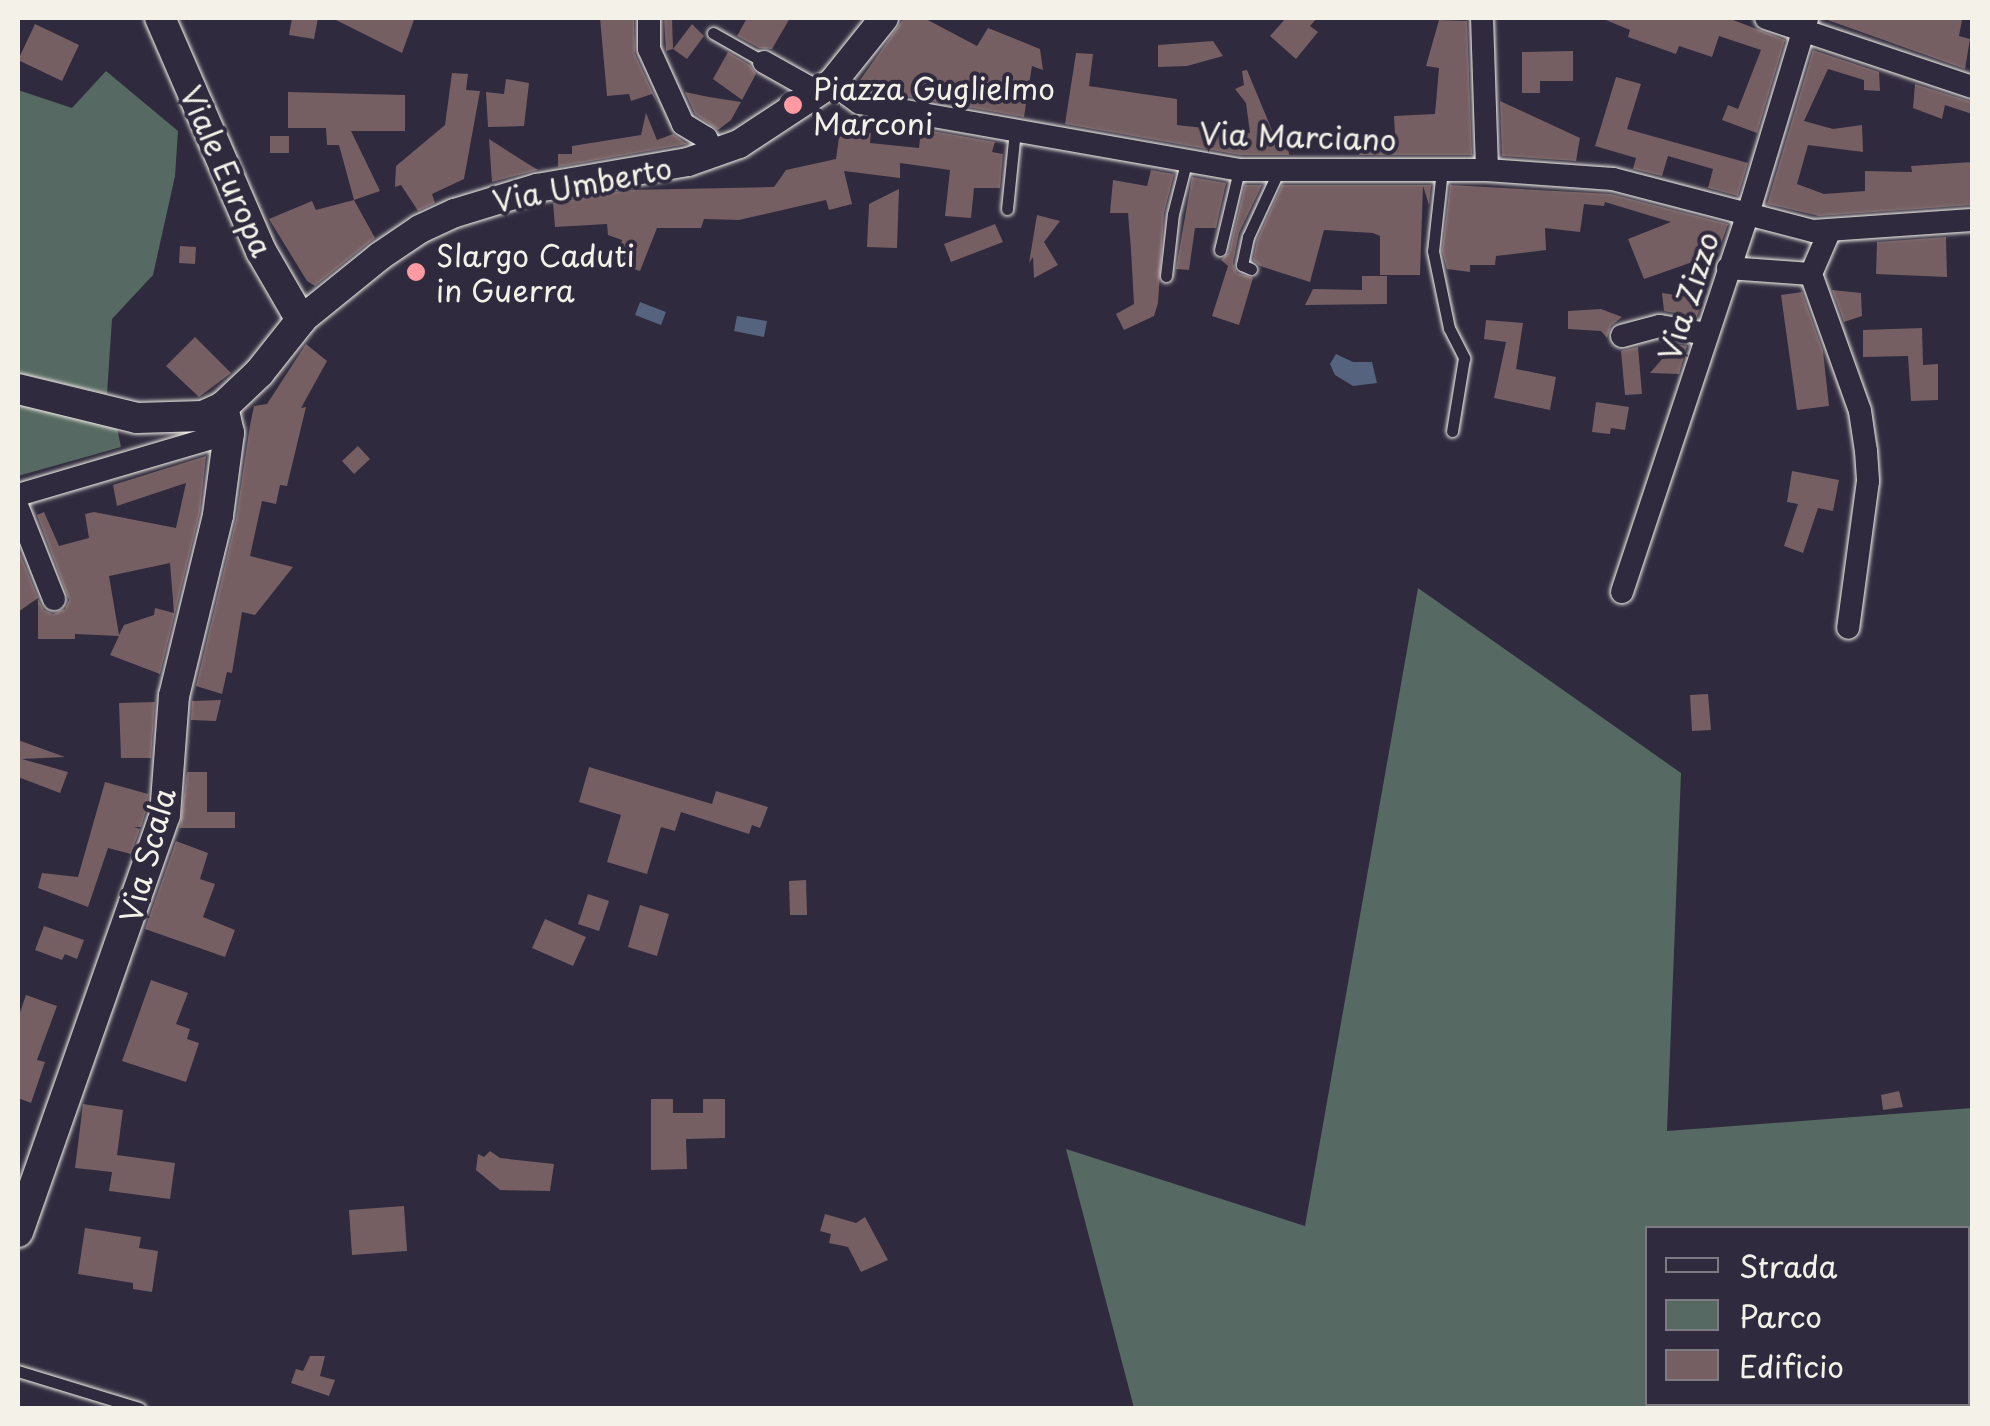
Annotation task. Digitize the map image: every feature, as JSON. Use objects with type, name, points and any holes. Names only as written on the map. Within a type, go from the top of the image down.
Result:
[{"type":"main road","name":"Viale Europa","points":[[160,18],[261,250],[301,320]]},
{"type":"main road","name":"Via Umberto","points":[[226,420],[301,320]]},
{"type":"main road","points":[[18,390],[156,420],[203,416],[226,420]]},
{"type":"main road","name":"Via Scala","points":[[18,1232],[165,814],[174,696],[218,515],[226,420]]},
{"type":"street","points":[[649,18],[648,49],[683,124],[706,138],[714,152]]},
{"type":"street","name":"Via Umberto","points":[[301,320],[420,228],[455,213],[503,195],[659,168],[738,144],[833,92],[884,18]]},
{"type":"street","points":[[1482,18],[1486,170]]},
{"type":"street","points":[[1766,18],[1805,24],[1972,86]]},
{"type":"street","name":"Via Zizzo","points":[[1622,592],[1805,24]]},
{"type":"street","points":[[764,62],[833,92]]},
{"type":"street","name":"Via Marciano","points":[[833,92],[1014,130],[1239,170],[1486,170],[1613,178],[1745,217],[1812,231],[1972,220]]},
{"type":"street","points":[[1837,230],[1812,281],[1860,411],[1866,451],[1868,481],[1848,628]]},
{"type":"street","points":[[1728,268],[1812,281]]},
{"type":"street","points":[[1622,336],[1660,326],[1707,334]]},
{"type":"street","points":[[18,495],[226,420]]},
{"type":"street","points":[[18,508],[54,599]]},
{"type":"lane","points":[[713,33],[764,62]]},
{"type":"lane","points":[[1007,210],[1014,130]]},
{"type":"lane","points":[[1166,276],[1186,163]]},
{"type":"lane","points":[[1220,250],[1239,170]]},
{"type":"lane","points":[[1442,170],[1434,250],[1450,328],[1464,358],[1452,431]]},
{"type":"lane","points":[[1250,269],[1242,265],[1248,237],[1278,172]]},
{"type":"lane","points":[[18,1371],[140,1408]]},
{"type":"green space","points":[[106,71],[178,131],[175,176],[153,275],[112,319],[107,394],[18,373],[18,90],[72,108]]},
{"type":"green space","points":[[18,401],[117,428],[121,447],[18,476]]},
{"type":"green space","points":[[1418,588],[1681,773],[1667,1131],[1972,1108],[1972,1408],[1134,1408],[1066,1149],[1305,1226]]},
{"type":"water","points":[[640,302],[666,312],[661,325],[635,315]]},
{"type":"water","points":[[737,316],[767,321],[764,337],[734,331]]},
{"type":"water","points":[[1336,354],[1353,362],[1372,362],[1377,383],[1353,386],[1335,375],[1330,364]]},
{"type":"building","points":[[292,18],[318,18],[314,39],[289,35]]},
{"type":"building","points":[[332,18],[404,18],[414,20],[402,53]]},
{"type":"building","points":[[600,18],[634,18],[635,54],[658,104],[652,94],[631,101],[629,94],[607,96]]},
{"type":"building","points":[[664,18],[672,18],[673,49],[666,51]]},
{"type":"building","points":[[747,18],[790,18],[772,49],[759,48],[737,36]]},
{"type":"building","points":[[904,18],[924,18],[977,46],[988,28],[1040,49],[1043,70],[1032,66],[1024,117],[866,89],[858,83]]},
{"type":"building","points":[[1286,18],[1317,18],[1310,26],[1318,32],[1296,59],[1270,36]]},
{"type":"building","points":[[1601,18],[1728,18],[1785,40],[1757,133],[1722,120],[1728,105],[1738,109],[1761,50],[1719,36],[1712,57],[1679,46],[1676,54],[1628,37],[1630,30]]},
{"type":"building","points":[[1822,18],[1962,20],[1959,36],[1970,39],[1965,69]]},
{"type":"building","points":[[1439,20],[1467,21],[1472,155],[1359,155],[1361,136],[1395,135],[1394,116],[1435,114],[1439,68],[1426,66]]},
{"type":"building","points":[[35,24],[79,45],[62,81],[18,60]]},
{"type":"building","points":[[692,24],[704,36],[687,59],[673,49]]},
{"type":"building","points":[[1213,41],[1223,56],[1187,66],[1158,67],[1158,45]]},
{"type":"building","points":[[1813,50],[1879,72],[1880,91],[1864,90],[1864,80],[1828,69],[1804,121],[1833,129],[1862,125],[1863,152],[1808,145],[1797,184],[1824,194],[1865,191],[1865,171],[1912,172],[1911,166],[1972,162],[1972,205],[1819,216],[1767,204]]},
{"type":"building","points":[[1573,51],[1573,81],[1540,81],[1540,93],[1522,93],[1522,52]]},
{"type":"building","points":[[728,52],[750,65],[756,74],[742,100],[713,79]]},
{"type":"building","points":[[1076,53],[1093,54],[1089,86],[1177,99],[1177,125],[1250,133],[1246,103],[1235,89],[1244,85],[1242,71],[1247,70],[1276,140],[1288,140],[1289,155],[1240,155],[1065,124]]},
{"type":"building","points":[[452,73],[468,74],[466,90],[480,91],[464,179],[432,194],[435,203],[418,211],[401,185],[395,187],[396,166],[445,125]]},
{"type":"building","points":[[1616,77],[1641,84],[1627,129],[1748,163],[1738,196],[1708,188],[1713,169],[1668,156],[1662,176],[1633,169],[1636,158],[1595,146]]},
{"type":"building","points":[[506,79],[529,83],[524,126],[488,127],[486,92],[504,94]]},
{"type":"building","points":[[1915,84],[1972,102],[1972,114],[1945,105],[1942,119],[1913,108]]},
{"type":"building","points":[[288,92],[405,95],[405,131],[351,131],[380,191],[354,200],[339,145],[327,145],[326,128],[288,128]]},
{"type":"building","points":[[685,92],[741,102],[731,120],[718,130],[695,114]]},
{"type":"building","points":[[1500,101],[1580,138],[1576,161],[1502,156]]},
{"type":"building","points":[[646,113],[657,140],[673,134],[687,144],[558,167],[558,154],[572,154],[572,146],[641,135]]},
{"type":"building","points":[[921,129],[995,142],[992,152],[1003,154],[1000,188],[974,188],[971,218],[945,216],[950,170],[900,163],[900,178],[844,171],[852,204],[829,210],[826,200],[739,220],[704,219],[701,228],[657,228],[640,271],[616,263],[622,240],[608,235],[607,224],[555,227],[553,203],[628,190],[774,187],[786,170],[836,159],[840,130],[871,133],[870,143],[919,148]]},
{"type":"building","points":[[270,136],[289,136],[289,153],[270,153]]},
{"type":"building","points":[[489,139],[525,162],[538,170],[492,182]]},
{"type":"building","points":[[1151,170],[1174,174],[1164,213],[1158,303],[1154,316],[1124,330],[1116,314],[1134,304],[1131,250],[1128,213],[1110,213],[1113,180],[1147,186]]},
{"type":"building","points":[[1192,177],[1226,183],[1216,228],[1195,228],[1189,270],[1176,269]]},
{"type":"building","points":[[1245,185],[1262,185],[1239,233],[1233,263],[1237,273],[1253,278],[1239,325],[1212,316],[1228,266],[1221,260],[1229,252]]},
{"type":"building","points":[[1282,185],[1431,185],[1429,205],[1423,186],[1420,275],[1380,275],[1380,236],[1324,230],[1310,282],[1260,266],[1253,260],[1257,240]]},
{"type":"building","points":[[1450,185],[1611,194],[1728,224],[1715,261],[1704,258],[1644,279],[1628,239],[1671,222],[1605,202],[1604,206],[1584,204],[1580,232],[1545,228],[1546,250],[1496,256],[1495,265],[1470,265],[1470,272],[1447,269],[1442,251]]},
{"type":"building","points":[[899,189],[897,248],[867,247],[869,204]]},
{"type":"building","points":[[354,200],[375,238],[315,286],[307,281],[269,219],[312,201],[316,210]]},
{"type":"building","points":[[1037,215],[1060,221],[1044,242],[1058,265],[1034,278],[1033,257],[1029,263]]},
{"type":"building","points":[[995,224],[1003,242],[951,262],[944,244]]},
{"type":"building","points":[[1946,237],[1947,277],[1876,274],[1877,242]]},
{"type":"building","points":[[180,246],[196,247],[195,264],[179,263]]},
{"type":"building","points":[[1362,276],[1387,276],[1387,304],[1305,305],[1313,289],[1362,290]]},
{"type":"building","points":[[1832,290],[1861,293],[1862,316],[1844,322]]},
{"type":"building","points":[[1802,292],[1823,351],[1829,406],[1797,410],[1781,295]]},
{"type":"building","points":[[1662,293],[1703,299],[1697,317],[1664,311]]},
{"type":"building","points":[[1601,309],[1622,317],[1611,326],[1607,338],[1601,331],[1568,329],[1568,311]]},
{"type":"building","points":[[1486,320],[1523,323],[1516,369],[1556,377],[1550,410],[1494,398],[1506,342],[1484,339]]},
{"type":"building","points":[[1922,328],[1923,365],[1938,364],[1938,400],[1911,401],[1908,356],[1863,357],[1863,330]]},
{"type":"building","points":[[195,337],[231,373],[199,397],[166,366]]},
{"type":"building","points":[[306,344],[327,361],[301,408],[306,407],[287,486],[280,485],[276,504],[262,501],[250,556],[293,567],[255,615],[242,612],[232,673],[227,672],[222,694],[196,686],[236,519],[254,406],[267,404]]},
{"type":"building","points":[[1675,344],[1687,346],[1679,374],[1650,373]]},
{"type":"building","points":[[1638,347],[1642,394],[1625,395],[1621,351]]},
{"type":"building","points":[[1596,402],[1629,407],[1625,430],[1611,428],[1610,434],[1592,432]]},
{"type":"building","points":[[358,446],[370,459],[354,474],[342,461]]},
{"type":"building","points":[[206,456],[200,512],[160,674],[110,655],[119,636],[75,634],[75,639],[38,639],[38,599],[44,610],[53,614],[65,609],[69,600],[37,515],[44,512],[59,546],[89,538],[85,514],[94,512],[176,528],[186,483],[117,506],[113,485]],"holes":[[[170,563],[174,613],[155,608],[154,615],[124,625],[119,635],[109,576]]]},
{"type":"building","points":[[1792,471],[1839,480],[1833,511],[1818,508],[1803,553],[1784,546],[1798,504],[1787,502]]},
{"type":"building","points":[[18,548],[38,598],[18,612]]},
{"type":"building","points":[[1708,694],[1711,730],[1692,731],[1690,695]]},
{"type":"building","points":[[221,700],[216,721],[191,720],[192,701]]},
{"type":"building","points":[[155,702],[151,758],[121,758],[119,703]]},
{"type":"building","points":[[18,740],[65,757],[22,759],[68,772],[60,793],[18,777]]},
{"type":"building","points":[[589,767],[712,804],[716,791],[768,807],[760,828],[752,825],[749,834],[681,812],[675,831],[661,827],[647,874],[607,862],[621,815],[579,802]]},
{"type":"building","points":[[187,772],[207,772],[207,812],[235,812],[235,828],[180,828]]},
{"type":"building","points":[[105,782],[148,794],[146,811],[141,827],[134,827],[140,829],[131,854],[108,848],[88,907],[38,888],[42,873],[78,877]]},
{"type":"building","points":[[176,841],[208,853],[200,879],[215,884],[203,917],[235,930],[225,957],[145,929]]},
{"type":"building","points":[[806,880],[807,915],[790,915],[789,881]]},
{"type":"building","points":[[588,894],[609,901],[599,931],[578,924]]},
{"type":"building","points":[[640,905],[669,914],[657,956],[628,947]]},
{"type":"building","points":[[545,919],[586,937],[573,966],[532,948]]},
{"type":"building","points":[[44,926],[84,940],[77,959],[65,954],[62,960],[35,950]]},
{"type":"building","points":[[151,980],[188,993],[176,1024],[190,1029],[187,1039],[199,1043],[186,1082],[122,1061]]},
{"type":"building","points":[[26,995],[57,1006],[37,1060],[45,1062],[31,1103],[18,1098],[18,1018]]},
{"type":"building","points":[[1899,1091],[1903,1107],[1883,1110],[1881,1095]]},
{"type":"building","points":[[651,1099],[673,1099],[673,1113],[703,1113],[703,1099],[725,1099],[725,1138],[686,1139],[687,1169],[651,1170]]},
{"type":"building","points":[[83,1104],[123,1110],[117,1155],[175,1163],[170,1199],[109,1191],[112,1172],[75,1168]]},
{"type":"building","points":[[490,1151],[500,1158],[554,1164],[550,1191],[500,1190],[476,1170],[478,1154],[484,1157]]},
{"type":"building","points":[[404,1206],[407,1251],[352,1255],[349,1210]]},
{"type":"building","points":[[825,1214],[856,1223],[865,1217],[888,1260],[861,1272],[848,1247],[829,1243],[831,1234],[820,1231]]},
{"type":"building","points":[[85,1228],[141,1237],[139,1248],[158,1251],[152,1292],[133,1289],[133,1283],[78,1274]]},
{"type":"building","points":[[310,1356],[325,1356],[320,1376],[335,1380],[329,1396],[291,1383],[296,1369],[303,1371]]},
{"type":"place","name":"Piazza Guglielmo Marconi","points":[[793,105]]},
{"type":"place","name":"Slargo Caduti in Guerra","points":[[416,272]]}]
